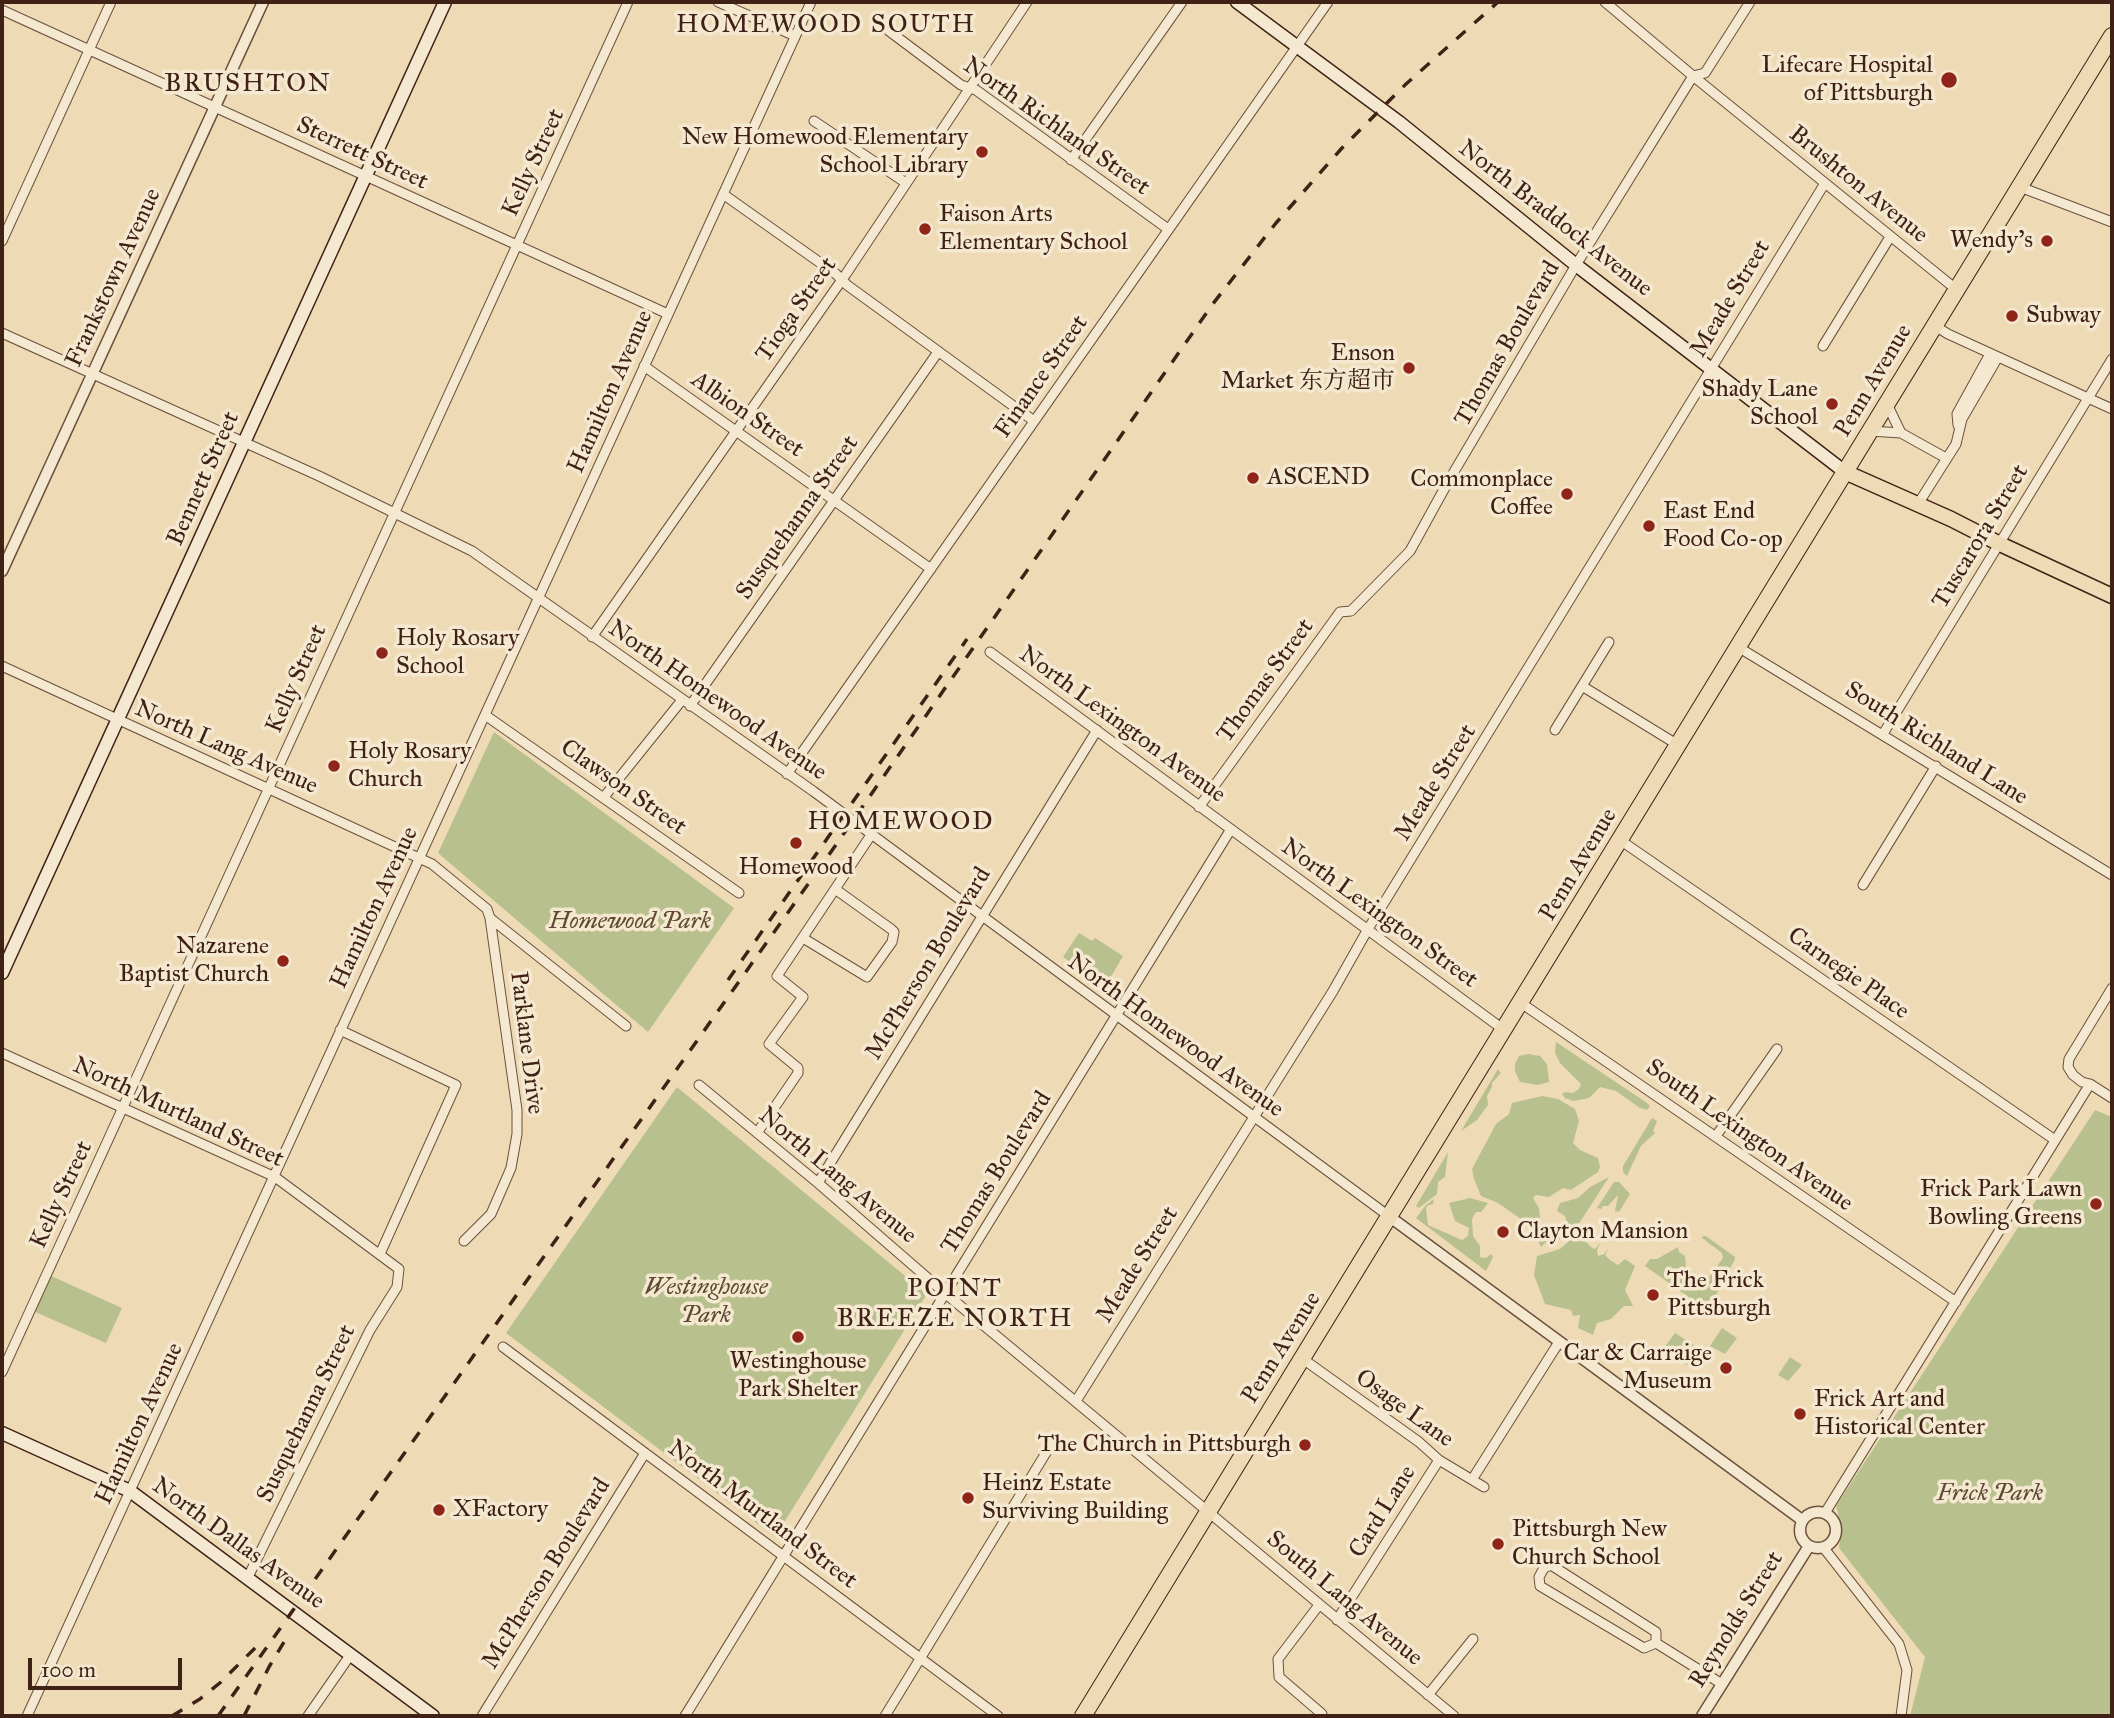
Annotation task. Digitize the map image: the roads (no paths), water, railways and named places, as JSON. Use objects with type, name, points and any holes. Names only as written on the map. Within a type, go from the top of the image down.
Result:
[{"type":"highway","name":"Penn Avenue","points":[[1083,1716],[2112,36]]},
{"type":"main road","name":"Bennett Street","points":[[2,973],[445,2]]},
{"type":"main road","name":"North Braddock Avenue","points":[[1237,2],[1399,122],[1576,265],[1845,472]]},
{"type":"main road","points":[[1845,472],[2112,596]]},
{"type":"main road","name":"North Dallas Avenue","points":[[2,1433],[130,1491],[433,1716]]},
{"type":"street","points":[[2,241],[111,2]]},
{"type":"street","name":"Frankstown Avenue","points":[[2,571],[263,2]]},
{"type":"street","name":"Kelly Street","points":[[2,1372],[628,2]]},
{"type":"street","points":[[718,2],[794,36]]},
{"type":"street","name":"Hamilton Avenue","points":[[27,1716],[811,2]]},
{"type":"street","name":"Tioga Street","points":[[592,637],[842,279],[1027,2]]},
{"type":"street","points":[[1072,160],[1182,2]]},
{"type":"street","name":"Finance Street","points":[[787,774],[1328,2]]},
{"type":"street","name":"Brushton Avenue","points":[[1605,2],[1692,76],[1957,290]]},
{"type":"street","points":[[1692,76],[1705,73],[1750,2]]},
{"type":"street","name":"Sterrett Street","points":[[2,10],[668,314]]},
{"type":"street","name":"North Richland Street","points":[[889,31],[961,85],[976,90],[1168,229]]},
{"type":"street","name":"Thomas Boulevard","points":[[1340,612],[1351,611],[1410,551],[1576,265],[1692,76]]},
{"type":"street","points":[[814,121],[906,183]]},
{"type":"street","name":"Meade Street","points":[[1076,1401],[1339,981],[1368,929],[1825,183]]},
{"type":"street","points":[[2020,187],[2112,222]]},
{"type":"street","points":[[723,194],[1034,421]]},
{"type":"street","points":[[1824,346],[1890,237]]},
{"type":"street","points":[[1935,326],[1994,356],[2112,409]]},
{"type":"street","name":"North Homewood Avenue","points":[[2,332],[395,512],[472,551],[787,774],[1390,1217]]},
{"type":"street","name":"Susquehanna Street","points":[[604,797],[686,703],[938,352]]},
{"type":"street","points":[[1918,504],[1956,444],[1962,419],[1994,356]]},
{"type":"street","name":"Tuscarora Street","points":[[1883,734],[2112,359]]},
{"type":"street","name":"Albion Street","points":[[644,366],[931,569]]},
{"type":"street","points":[[1887,404],[1900,433]]},
{"type":"street","points":[[1870,431],[1900,433],[1946,458]]},
{"type":"street","name":"Thomas Street","points":[[1199,807],[1340,612]]},
{"type":"street","points":[[1555,730],[1609,642]]},
{"type":"street","name":"South Richland Lane","points":[[1738,647],[2112,875]]},
{"type":"street","name":"North Lexington Avenue","points":[[990,652],[1231,829]]},
{"type":"street","name":"North Lang Avenue","points":[[2,666],[420,857],[487,909],[490,918],[626,1026]]},
{"type":"street","points":[[1582,686],[1678,745]]},
{"type":"street","name":"Clawson Street","points":[[485,715],[739,893]]},
{"type":"street","name":"McPherson Boulevard","points":[[818,1183],[1097,730]]},
{"type":"street","points":[[1863,885],[1936,766]]},
{"type":"street","name":"Thomas Boulevard","points":[[685,1716],[1231,829]]},
{"type":"street","name":"North Lexington Street","points":[[1231,829],[1504,1030]]},
{"type":"street","points":[[757,1133],[798,1073],[798,1068],[769,1044],[803,997],[777,976],[871,835]]},
{"type":"street","name":"Carnegie Place","points":[[1620,840],[2055,1140]]},
{"type":"street","points":[[803,938],[867,977],[892,942],[894,932],[891,929],[835,889]]},
{"type":"street","name":"Parklane Drive","points":[[464,1241],[491,1214],[511,1168],[517,1134],[517,1110],[490,918]]},
{"type":"street","points":[[2112,988],[2069,1059],[2068,1067],[2082,1082],[2112,1098]]},
{"type":"street","name":"South Lexington Avenue","points":[[1521,1003],[1956,1302]]},
{"type":"street","points":[[340,1030],[456,1085],[380,1254]]},
{"type":"street","points":[[1716,1136],[1777,1049]]},
{"type":"street","name":"North Murtland Street","points":[[2,1053],[275,1177],[399,1269]]},
{"type":"street","points":[[1825,1513],[2090,1084]]},
{"type":"street","name":"North Lang Avenue","points":[[699,1085],[1208,1512]]},
{"type":"street","points":[[1390,1217],[1802,1520]]},
{"type":"street","name":"Susquehanna Street","points":[[248,1577],[370,1330],[397,1287],[399,1269]]},
{"type":"street","points":[[1475,1475],[1559,1342]]},
{"type":"street","name":"North Murtland Street","points":[[503,1346],[998,1716]]},
{"type":"street","name":"Osage Lane","points":[[1303,1359],[1419,1442],[1439,1460],[1484,1487]]},
{"type":"street","points":[[885,1716],[1052,1443]]},
{"type":"street","name":"McPherson Boulevard","points":[[482,1716],[645,1453]]},
{"type":"street","name":"Card Lane","points":[[1337,1620],[1439,1460]]},
{"type":"street","points":[[1815,1511],[1825,1513],[1834,1521],[1836,1532],[1830,1544],[1824,1547],[1809,1546],[1799,1530],[1802,1520],[1815,1511]]},
{"type":"street","name":"South Lang Avenue","points":[[1208,1512],[1454,1716]]},
{"type":"street","name":"Reynolds Street","points":[[1702,1716],[1809,1546]]},
{"type":"street","points":[[1824,1547],[1899,1644],[1907,1670],[1901,1716]]},
{"type":"street","points":[[1551,1565],[1656,1632],[1656,1643],[1644,1648],[1541,1586],[1539,1577],[1544,1568],[1551,1565]]},
{"type":"street","points":[[1320,1605],[1278,1659],[1279,1677],[1322,1714]]},
{"type":"street","points":[[1428,1695],[1473,1639]]},
{"type":"street","points":[[1656,1643],[1722,1684]]},
{"type":"street","points":[[308,1716],[351,1654]]},
{"type":"railway","points":[[218,1716],[833,849],[1212,305],[1276,223],[1342,148],[1406,84],[1498,2]]},
{"type":"railway","points":[[728,980],[967,639]]},
{"type":"railway","points":[[244,1716],[287,1637]]},
{"type":"railway","points":[[172,1716],[221,1682],[262,1641]]},
{"type":"place","name":"Lifecare Hospital of Pittsburgh","points":[[1949,80]]},
{"type":"place","name":"New Homewood Elementary School Library","points":[[982,152]]},
{"type":"place","name":"Faison Arts Elementary School","points":[[925,229]]},
{"type":"place","name":"Wendy's","points":[[2047,241]]},
{"type":"place","name":"Subway","points":[[2012,316]]},
{"type":"place","name":"Enson Market 东方超市","points":[[1409,368]]},
{"type":"place","name":"Shady Lane School","points":[[1832,404]]},
{"type":"place","name":"ASCEND","points":[[1253,478]]},
{"type":"place","name":"Commonplace Coffee","points":[[1567,494]]},
{"type":"place","name":"East End Food Co-op","points":[[1649,526]]},
{"type":"place","name":"Holy Rosary School","points":[[382,653]]},
{"type":"place","name":"Holy Rosary Church","points":[[334,766]]},
{"type":"place","name":"Homewood","points":[[796,843]]},
{"type":"place","name":"Nazarene Baptist Church","points":[[283,961]]},
{"type":"place","name":"Frick Park Lawn Bowling Greens","points":[[2096,1204]]},
{"type":"place","name":"Clayton Mansion","points":[[1503,1232]]},
{"type":"place","name":"The Frick Pittsburgh","points":[[1653,1295]]},
{"type":"place","name":"Westinghouse Park Shelter","points":[[798,1337]]},
{"type":"place","name":"Car & Carraige Museum","points":[[1726,1368]]},
{"type":"place","name":"Frick Art and Historical Center","points":[[1800,1414]]},
{"type":"place","name":"The Church in Pittsburgh","points":[[1305,1445]]},
{"type":"place","name":"Heinz Estate Surviving Building","points":[[968,1498]]},
{"type":"place","name":"XFactory","points":[[439,1510]]},
{"type":"place","name":"Pittsburgh New Church School","points":[[1498,1544]]},
{"type":"district","name":"HOMEWOOD SOUTH","points":[[826,26]]},
{"type":"district","name":"BRUSHTON","points":[[248,85]]},
{"type":"district","name":"HOMEWOOD","points":[[901,823]]},
{"type":"district","name":"POINT BREEZE NORTH","points":[[955,1305]]},
{"type":"park label","name":"Homewood Park","points":[[630,922]]},
{"type":"park label","name":"Westinghouse Park","points":[[706,1302]]},
{"type":"park label","name":"Frick Park","points":[[1990,1494]]}]
